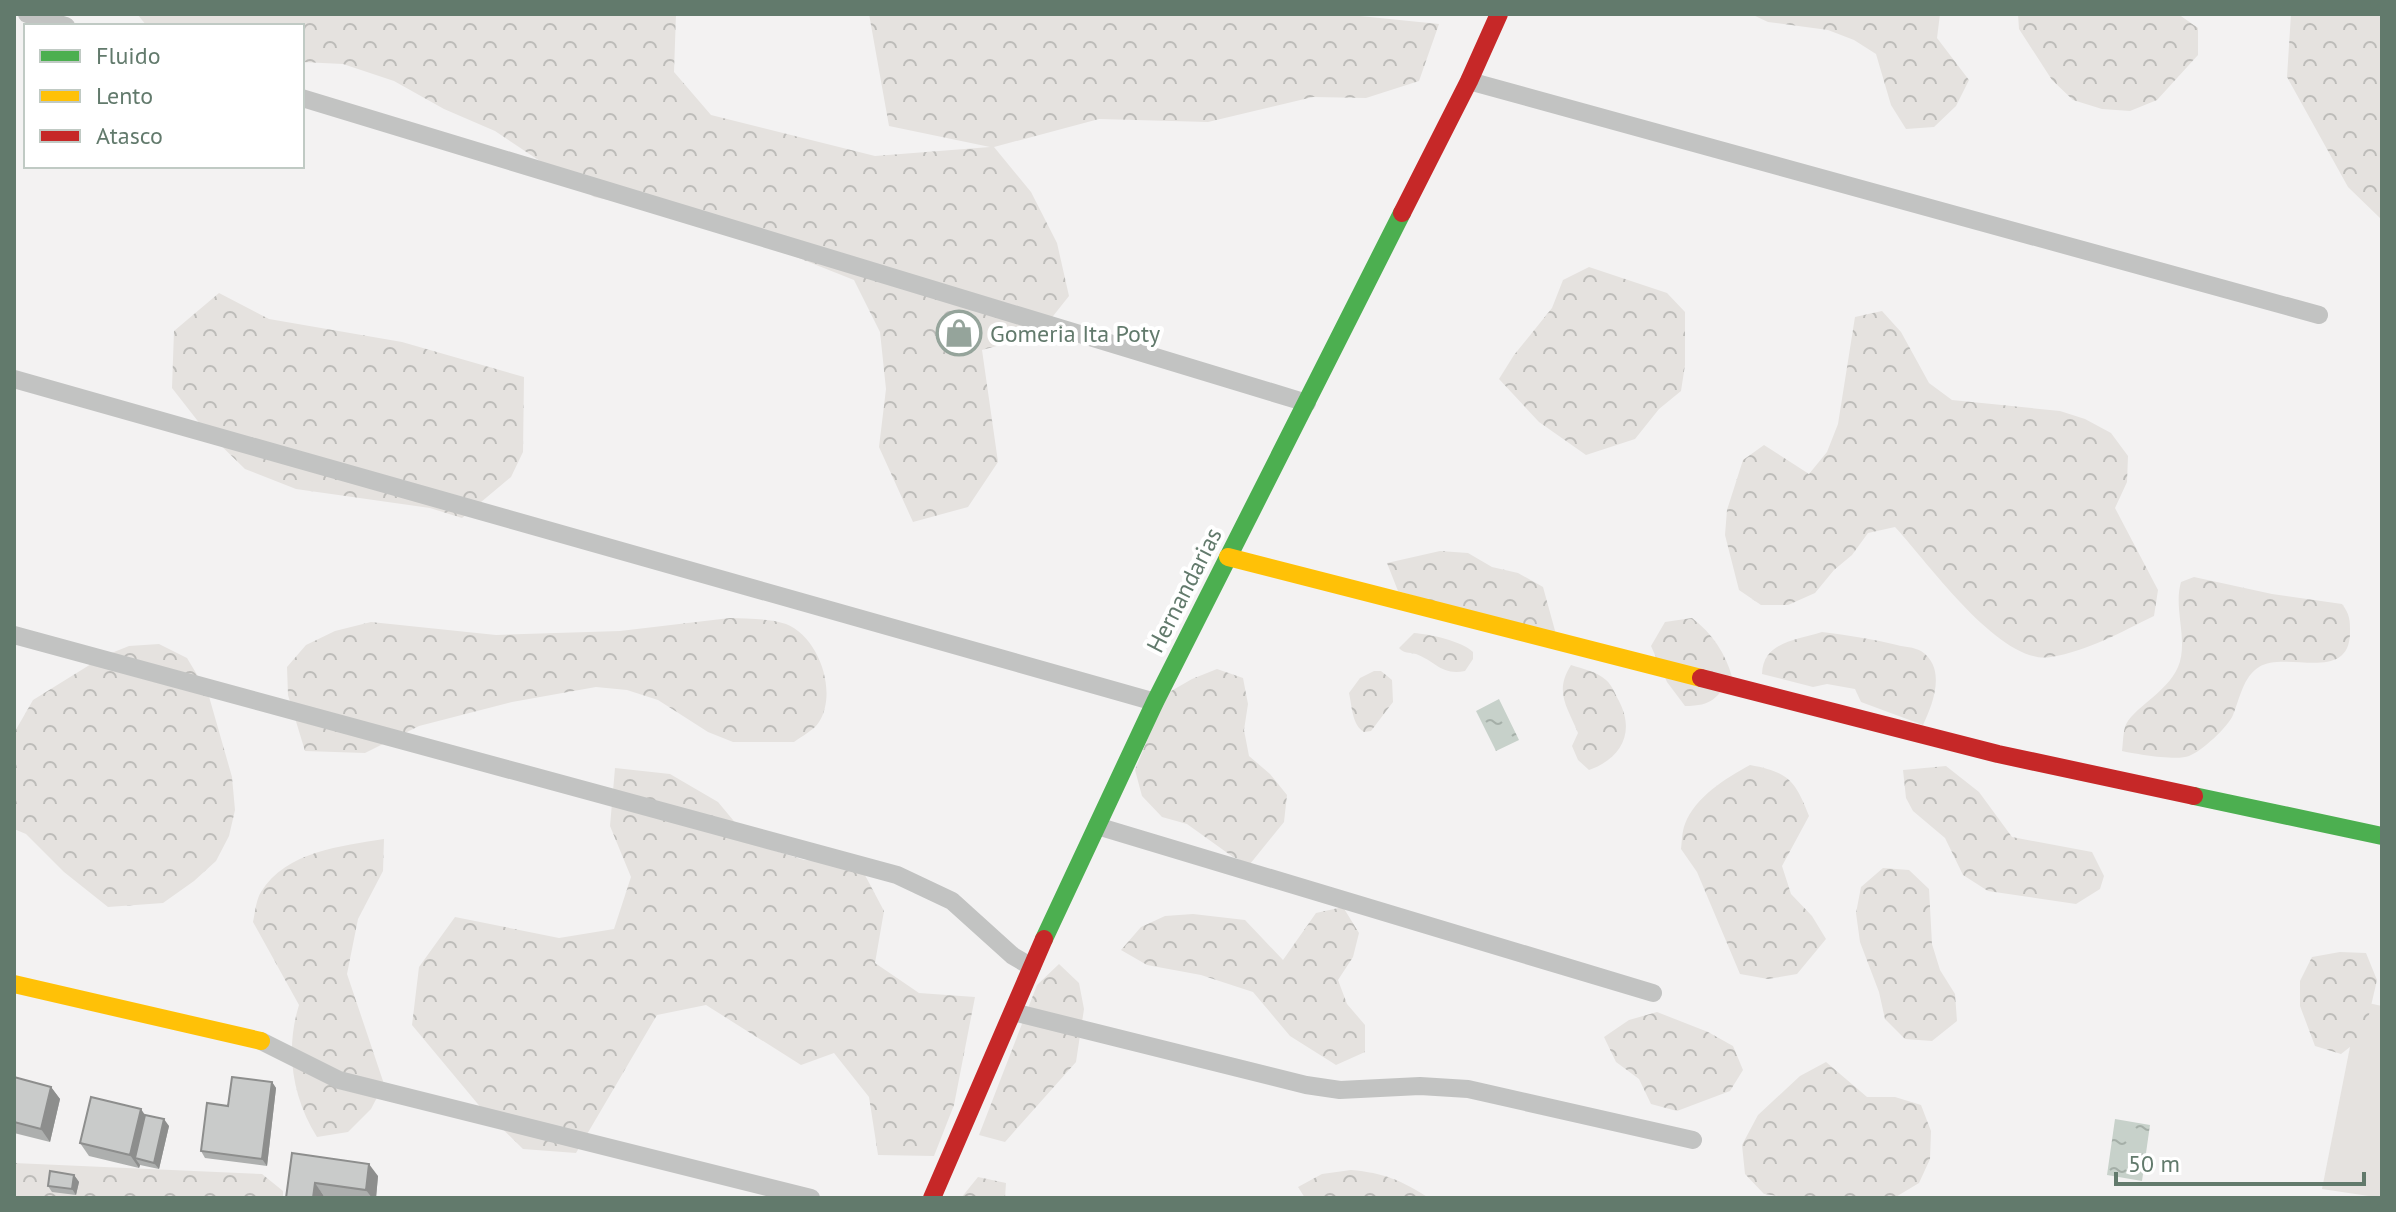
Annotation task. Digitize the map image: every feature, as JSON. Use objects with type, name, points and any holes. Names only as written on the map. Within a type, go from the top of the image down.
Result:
[{"type":"street","name":"Hernandarias","points":[[932,1198],[1032,967],[1155,702],[1469,81],[1499,14]]},
{"type":"street","points":[[1228,557],[1998,754],[2382,836]]},
{"type":"street","points":[[14,984],[261,1041]]},
{"type":"lane","points":[[27,14],[60,24]]},
{"type":"lane","points":[[1469,81],[2319,315]]},
{"type":"lane","points":[[304,99],[1307,403]]},
{"type":"lane","points":[[14,379],[1155,702]]},
{"type":"lane","points":[[14,635],[897,875],[952,901],[1013,956],[1032,967]]},
{"type":"lane","points":[[1097,826],[1653,993]]},
{"type":"lane","points":[[1013,1012],[1306,1085],[1340,1090],[1420,1086],[1468,1089],[1693,1140]]},
{"type":"lane","points":[[261,1041],[339,1080],[811,1198]]},
{"type":"green space","points":[[137,14],[676,14],[674,72],[711,115],[875,156],[990,147],[889,126],[869,14],[1340,14],[1439,24],[1419,81],[1366,98],[1313,97],[1208,122],[1099,119],[994,147],[1031,192],[1057,243],[1069,296],[1038,335],[982,350],[998,462],[968,507],[913,522],[879,447],[886,389],[880,332],[854,280],[698,218],[594,197],[495,131],[444,109],[394,81],[343,64],[304,62],[304,24],[145,24]]},
{"type":"green space","points":[[1751,14],[1940,14],[1937,38],[1969,80],[1956,106],[1934,127],[1906,129],[1891,105],[1876,54],[1854,40],[1828,30],[1768,22]]},
{"type":"green space","points":[[2018,14],[2178,14],[2198,28],[2198,55],[2157,100],[2130,111],[2102,109],[2073,100],[2052,80],[2019,29]]},
{"type":"green space","points":[[2291,14],[2382,14],[2382,220],[2348,187],[2287,77]]},
{"type":"green space","points":[[1589,267],[1667,293],[1685,312],[1685,365],[1681,391],[1659,409],[1635,439],[1586,455],[1539,422],[1499,379],[1552,308],[1563,280]]},
{"type":"green space","points":[[219,293],[269,319],[402,342],[524,377],[523,452],[511,477],[462,518],[430,508],[296,489],[245,469],[204,429],[172,388],[174,331]]},
{"type":"green space","points":[[1882,311],[1901,332],[1929,383],[1952,400],[2060,411],[2085,419],[2111,433],[2128,456],[2127,482],[2115,508],[2158,590],[2154,616],[2078,650],[2051,657],[2031,655],[1988,629],[1895,527],[1868,533],[1852,555],[1834,570],[1815,593],[1788,605],[1761,605],[1739,590],[1725,535],[1727,510],[1743,460],[1764,445],[1809,474],[1827,452],[1838,424],[1855,317]]},
{"type":"green space","points":[[1440,551],[1468,553],[1492,567],[1518,573],[1543,587],[1557,638],[1398,591],[1387,563]]},
{"type":"green space","points":[[2194,577],[2272,594],[2342,604],[2350,621],[2347,648],[2339,657],[2328,662],[2270,663],[2259,667],[2246,682],[2226,726],[2189,756],[2166,757],[2122,751],[2124,730],[2129,720],[2166,685],[2178,667],[2182,647],[2179,592],[2181,582]]},
{"type":"green space","points":[[730,618],[786,624],[798,631],[816,653],[826,681],[824,710],[817,725],[794,742],[733,742],[708,732],[658,700],[627,690],[596,687],[512,702],[419,726],[365,753],[305,751],[288,695],[287,667],[306,645],[335,631],[371,622],[496,635],[620,631]]},
{"type":"green space","points":[[1692,618],[1717,644],[1732,677],[1713,699],[1685,706],[1667,682],[1651,646],[1665,622]]},
{"type":"green space","points":[[1822,632],[1912,648],[1929,658],[1934,667],[1936,686],[1923,725],[1861,702],[1855,689],[1827,684],[1813,687],[1762,674],[1768,655],[1775,649],[1792,640]]},
{"type":"green space","points":[[1414,633],[1461,645],[1473,652],[1473,659],[1465,671],[1444,670],[1423,657],[1399,648]]},
{"type":"green space","points":[[159,644],[187,658],[208,693],[232,777],[235,810],[229,836],[216,861],[194,881],[163,903],[108,907],[64,872],[26,834],[14,829],[14,733],[33,700],[104,656],[129,646]]},
{"type":"green space","points":[[1571,665],[1594,672],[1608,682],[1619,701],[1626,724],[1617,752],[1589,770],[1578,760],[1572,746],[1578,733],[1566,707],[1563,691]]},
{"type":"green space","points":[[1217,669],[1243,678],[1248,704],[1244,730],[1249,756],[1270,774],[1287,795],[1284,822],[1250,864],[1233,857],[1187,824],[1162,817],[1142,796],[1135,770],[1166,694]]},
{"type":"green space","points":[[1381,671],[1392,680],[1393,702],[1371,731],[1364,732],[1355,720],[1349,693],[1360,678]]},
{"type":"green space","points":[[1750,765],[1782,775],[1794,786],[1804,804],[1809,816],[1782,866],[1791,894],[1812,916],[1826,939],[1797,974],[1768,979],[1740,974],[1697,872],[1681,849],[1684,827],[1696,805],[1722,782]]},
{"type":"green space","points":[[1946,766],[1979,792],[2012,837],[2092,852],[2104,876],[2100,889],[2076,904],[1988,891],[1963,875],[1945,838],[1913,811],[1906,798],[1903,770]]},
{"type":"green space","points":[[615,768],[670,774],[718,802],[753,844],[804,860],[858,862],[884,911],[875,963],[919,993],[975,997],[954,1105],[934,1156],[878,1155],[869,1097],[834,1053],[801,1065],[706,1005],[657,1015],[576,1153],[523,1149],[482,1109],[412,1025],[419,967],[455,917],[559,938],[614,929],[631,877],[610,826]]},
{"type":"green space","points":[[384,839],[383,871],[358,919],[347,974],[384,1084],[371,1109],[348,1132],[317,1137],[302,1106],[293,1073],[292,1039],[299,1005],[253,922],[256,907],[261,892],[272,878],[300,859],[333,848]]},
{"type":"green space","points":[[1883,868],[1909,870],[1929,889],[1932,944],[1940,970],[1955,994],[1957,1021],[1932,1041],[1905,1039],[1885,1019],[1879,992],[1860,942],[1856,913],[1861,887]]},
{"type":"green space","points":[[1343,907],[1359,933],[1353,957],[1338,980],[1347,1004],[1365,1025],[1365,1052],[1336,1065],[1290,1036],[1253,992],[1201,975],[1147,965],[1121,950],[1141,927],[1165,916],[1193,914],[1245,920],[1283,960],[1316,913]]},
{"type":"green space","points":[[2340,952],[2366,953],[2377,980],[2364,1036],[2341,1054],[2315,1046],[2300,1006],[2300,981],[2312,957]]},
{"type":"green space","points":[[1059,964],[1079,983],[1084,1009],[1076,1062],[1005,1142],[979,1135],[1037,985]]},
{"type":"green space","points":[[2359,1001],[2382,1006],[2382,1198],[2322,1189]]},
{"type":"green space","points":[[1657,1012],[1708,1032],[1733,1046],[1743,1070],[1730,1091],[1677,1111],[1651,1104],[1639,1079],[1616,1062],[1604,1037],[1629,1020]]},
{"type":"green space","points":[[1826,1062],[1867,1097],[1895,1097],[1921,1105],[1931,1131],[1930,1159],[1919,1183],[1894,1198],[1794,1198],[1764,1194],[1745,1174],[1742,1145],[1758,1115],[1800,1076]]},
{"type":"green space","points":[[14,1163],[262,1174],[283,1191],[283,1198],[14,1198]]},
{"type":"green space","points":[[1351,1170],[1392,1178],[1429,1198],[1305,1198],[1298,1187],[1322,1174]]},
{"type":"green space","points":[[978,1177],[1006,1183],[1005,1198],[961,1198]]},
{"type":"water","points":[[1499,699],[1519,740],[1496,751],[1476,711]]},
{"type":"water","points":[[2115,1119],[2150,1125],[2142,1181],[2107,1175]]},
{"type":"building","points":[[14,1077],[51,1087],[41,1129],[14,1122]]},
{"type":"building","points":[[232,1077],[272,1082],[262,1159],[201,1151],[207,1103],[228,1106]]},
{"type":"building","points":[[91,1097],[141,1109],[130,1155],[80,1143]]},
{"type":"building","points":[[145,1115],[164,1119],[154,1163],[135,1158]]},
{"type":"building","points":[[292,1153],[369,1164],[366,1190],[315,1183],[313,1198],[286,1198]]},
{"type":"building","points":[[50,1171],[74,1175],[72,1189],[48,1186]]},
{"type":"traffic: fast","points":[[1044,939],[1155,702],[1402,213]]},
{"type":"traffic: fast","points":[[2194,796],[2382,836]]},
{"type":"traffic: slow","points":[[1228,557],[1701,678]]},
{"type":"traffic: slow","points":[[14,984],[261,1041]]},
{"type":"traffic: jam","points":[[1402,213],[1499,14]]},
{"type":"traffic: jam","points":[[1701,678],[1998,754],[2194,796]]},
{"type":"traffic: jam","points":[[932,1198],[1044,939]]},
{"type":"place","name":"Gomeria Ita Poty","points":[[959,333]]}]
